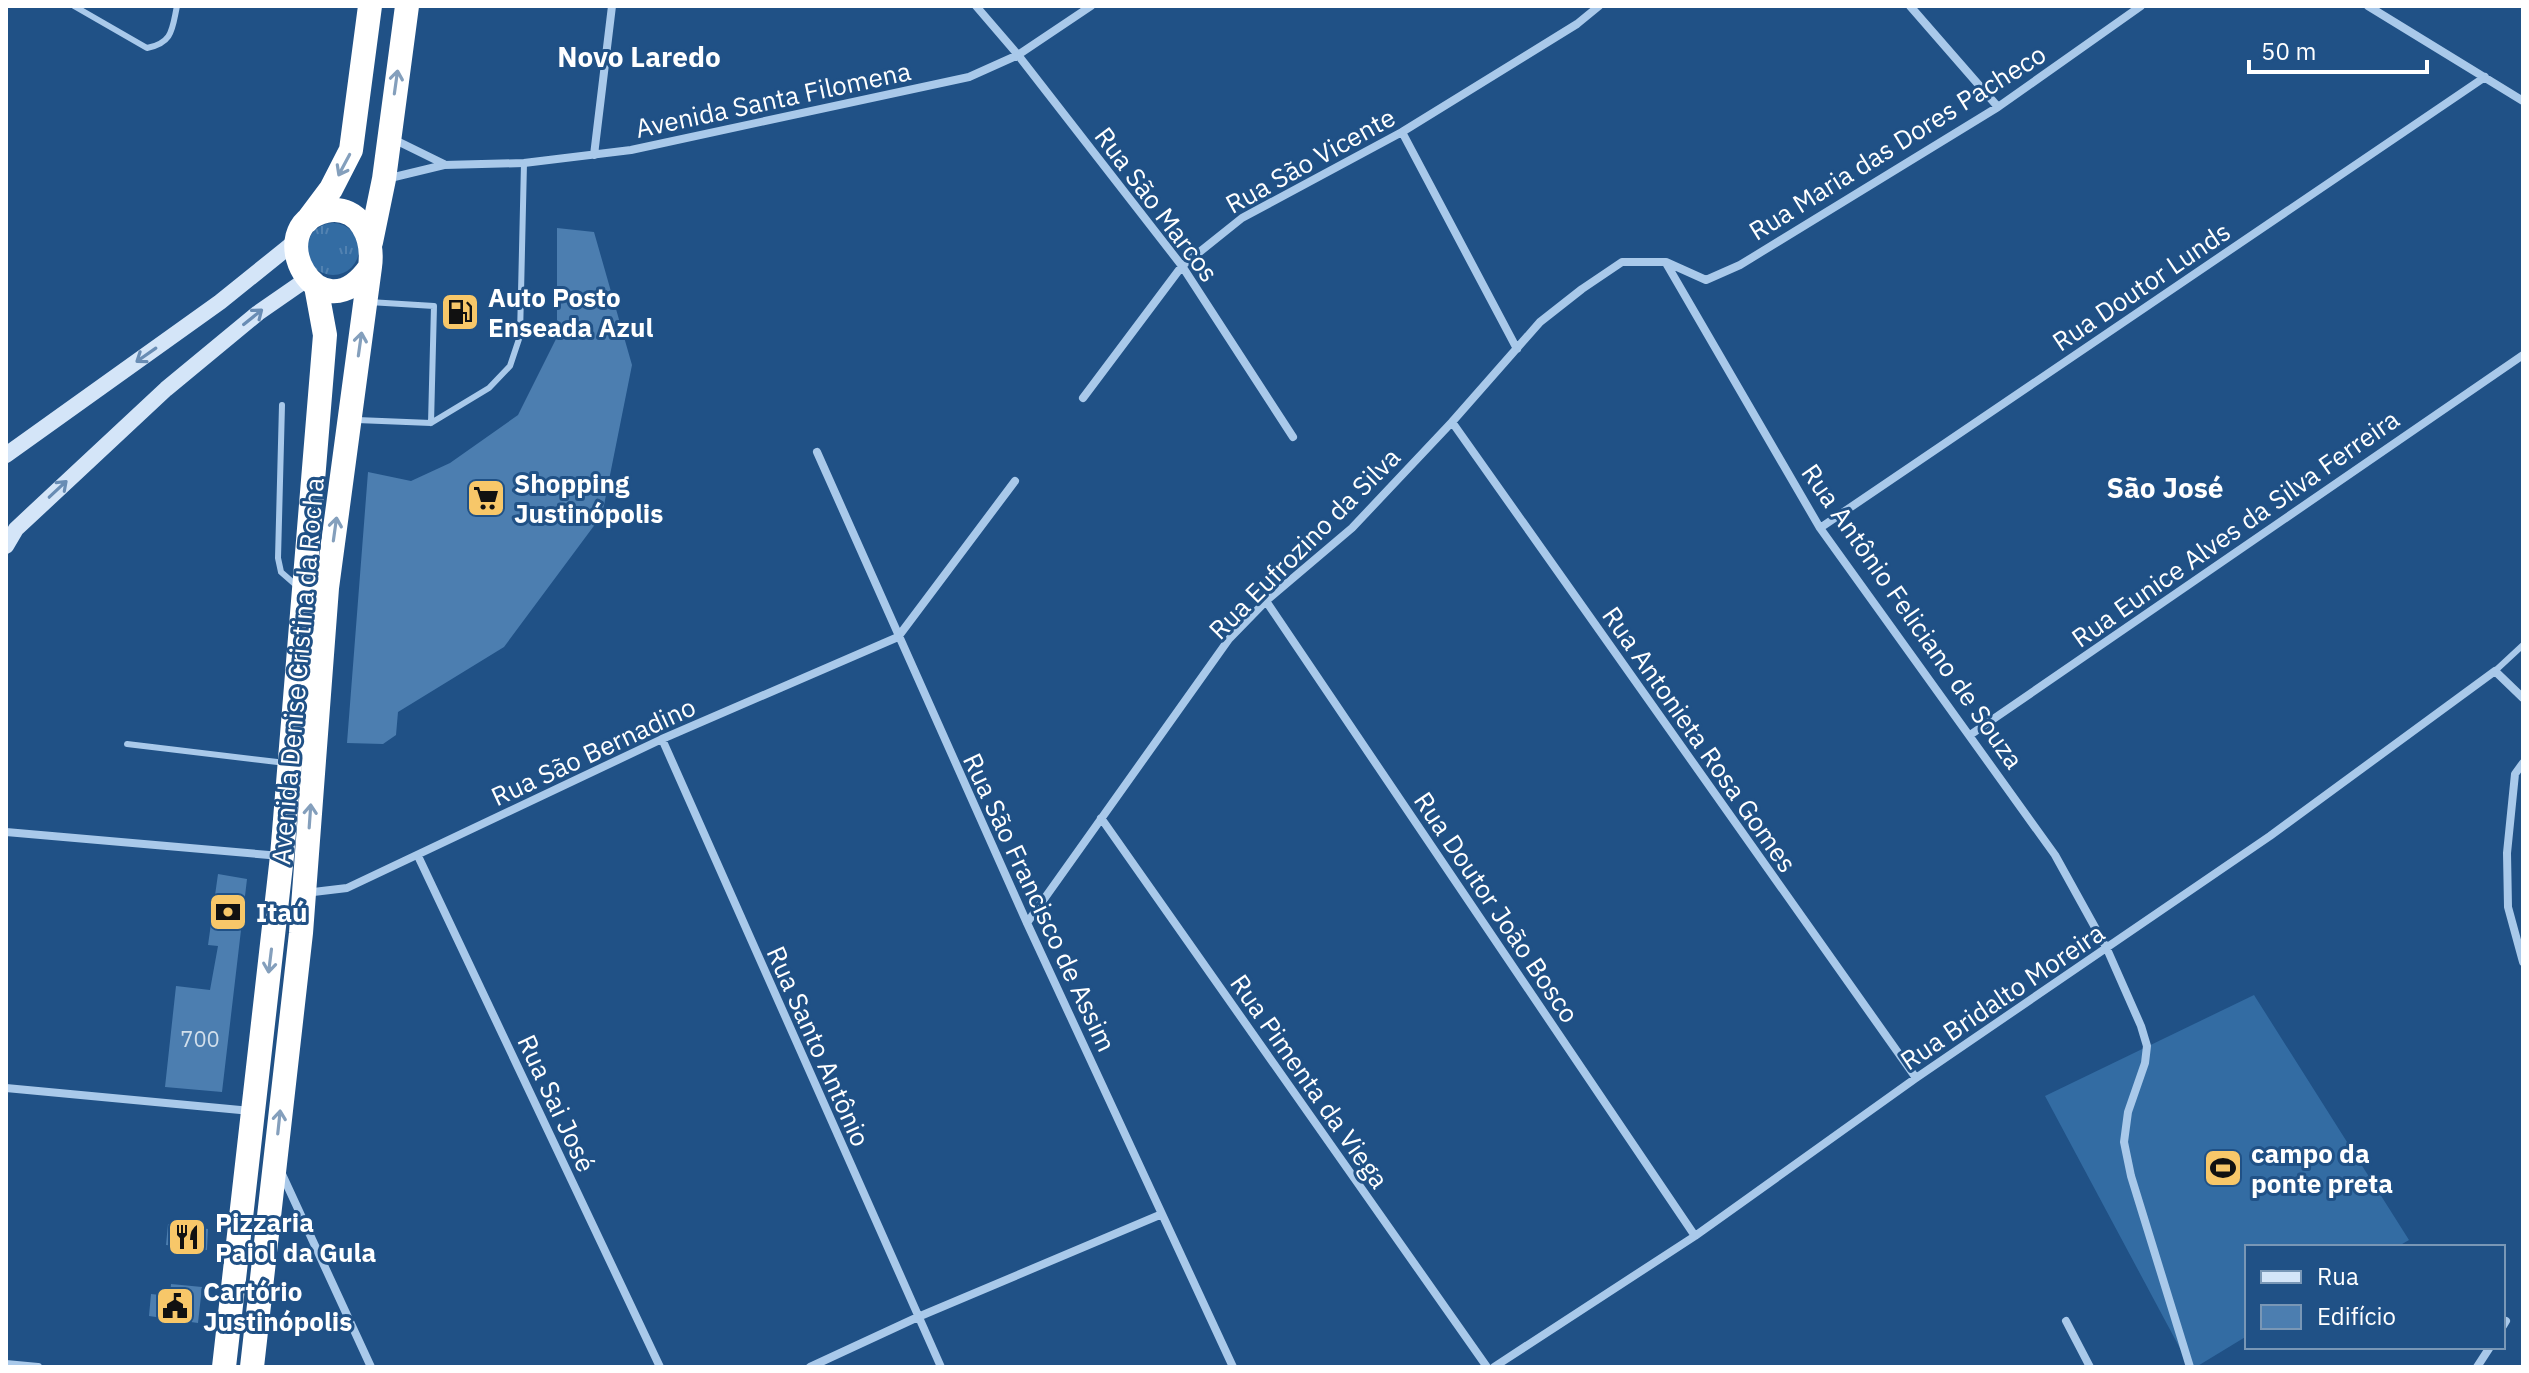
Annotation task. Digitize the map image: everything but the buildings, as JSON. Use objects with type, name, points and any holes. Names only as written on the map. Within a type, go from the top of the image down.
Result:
[{"type":"highway","points":[[370,6],[351,150],[331,189],[300,233],[299,267],[311,282],[328,290],[353,286],[370,267],[371,242],[384,179],[407,6]]},
{"type":"highway","points":[[300,233],[313,217],[324,212],[349,213],[367,230],[371,242]]},
{"type":"highway","name":"Avenida Denise Cristina da Rocha","points":[[224,1367],[282,856],[304,591],[334,417],[366,302],[370,267]]},
{"type":"highway","name":"Avenida Denise Cristina da Rocha","points":[[252,1367],[304,893],[327,588],[334,417],[325,335],[311,282]]},
{"type":"street","points":[[594,155],[612,6]]},
{"type":"street","name":"Rua São Marcos","points":[[976,6],[1018,55],[1182,266],[1293,437]]},
{"type":"street","name":"Avenida Santa Filomena","points":[[384,179],[444,165],[524,163],[646,147],[969,77],[1018,55],[1091,6]]},
{"type":"street","name":"Rua São Vicente","points":[[1083,398],[1182,266],[1242,218],[1402,132],[1577,24],[1599,6]]},
{"type":"street","points":[[1910,6],[1998,107]]},
{"type":"street","name":"Rua Maria das Dores Pacheco","points":[[1666,262],[1706,280],[1740,265],[1998,107],[2141,6]]},
{"type":"street","points":[[2368,6],[2523,101]]},
{"type":"street","name":"Rua Doutor Lunds","points":[[1820,528],[2485,77]]},
{"type":"street","points":[[1402,132],[1517,349]]},
{"type":"street","name":"Avenida Santa Filomena","points":[[388,137],[444,165]]},
{"type":"street","points":[[6,455],[220,302],[300,233]]},
{"type":"street","name":"Rua Eufrozino da Silva","points":[[1027,923],[1229,639],[1266,601],[1352,528],[1452,422],[1540,322],[1622,262],[1666,262]]},
{"type":"street","name":"Rua Antônio Feliciano de Souza","points":[[1666,262],[1820,528],[2055,855],[2107,949],[2147,1046],[2145,1063],[2128,1112],[2124,1142],[2131,1176],[2190,1367]]},
{"type":"street","points":[[6,546],[16,529],[166,389],[258,313],[311,282]]},
{"type":"street","name":"Rua Eunice Alves da Silva Ferreira","points":[[1970,735],[2523,355]]},
{"type":"street","name":"Rua Antonieta Rosa Gomes","points":[[1452,422],[1916,1078]]},
{"type":"street","name":"Rua São Francisco de Assim","points":[[817,452],[1027,923],[1233,1367]]},
{"type":"street","points":[[898,637],[1015,481]]},
{"type":"street","name":"Rua Doutor João Bosco","points":[[1266,601],[1695,1236]]},
{"type":"street","name":"Rua São Bernadino","points":[[304,893],[347,888],[662,739],[898,637]]},
{"type":"street","points":[[2495,671],[2523,698]]},
{"type":"street","name":"Rua Bridalto Moreira","points":[[1494,1367],[1695,1236],[1916,1078],[2270,836],[2495,671]]},
{"type":"street","name":"Rua Santo Antônio","points":[[662,739],[941,1367]]},
{"type":"street","points":[[2523,763],[2515,774],[2507,853],[2508,907],[2523,962]]},
{"type":"street","name":"Rua Pimenta da Viega","points":[[1101,818],[1487,1367]]},
{"type":"street","points":[[6,832],[282,856]]},
{"type":"street","name":"Rua Sai José","points":[[418,856],[660,1367]]},
{"type":"street","points":[[6,1088],[252,1111]]},
{"type":"street","points":[[275,1160],[371,1367]]},
{"type":"street","points":[[810,1367],[918,1317],[1162,1214]]},
{"type":"street","points":[[2066,1321],[2090,1367]]},
{"type":"street","points":[[2477,1367],[2489,1349]]},
{"type":"street","points":[[6,1364],[38,1367]]},
{"type":"lane","points":[[74,6],[147,48],[160,45],[170,35],[177,6]]},
{"type":"lane","points":[[334,417],[431,423],[489,388],[510,366],[520,336],[524,163]]},
{"type":"lane","points":[[366,302],[434,306],[431,423]]},
{"type":"lane","points":[[282,405],[278,558],[281,572],[304,591]]},
{"type":"lane","points":[[2495,671],[2523,645]]},
{"type":"lane","points":[[127,744],[289,763]]},
{"type":"green space","points":[[333,223],[351,231],[359,249],[351,267],[333,275],[315,267],[307,249],[315,231]]},
{"type":"green space","name":"campo da ponte preta","points":[[2254,995],[2409,1240],[2400,1245],[2245,1245],[2245,1337],[2196,1367],[2190,1367],[2045,1096]]},
{"type":"place","name":"Auto Posto Enseada Azul","points":[[460,312]]},
{"type":"place","name":"Shopping Justinópolis","points":[[486,498]]},
{"type":"place","name":"Itaú","points":[[228,912]]},
{"type":"place","name":"campo da ponte preta","points":[[2223,1168]]},
{"type":"place","name":"Pizzaria Paiol da Gula","points":[[187,1237]]},
{"type":"place","name":"Cartório Justinópolis","points":[[175,1306]]},
{"type":"district","name":"Novo Laredo","points":[[639,56]]},
{"type":"district","name":"São José","points":[[2165,487]]}]
